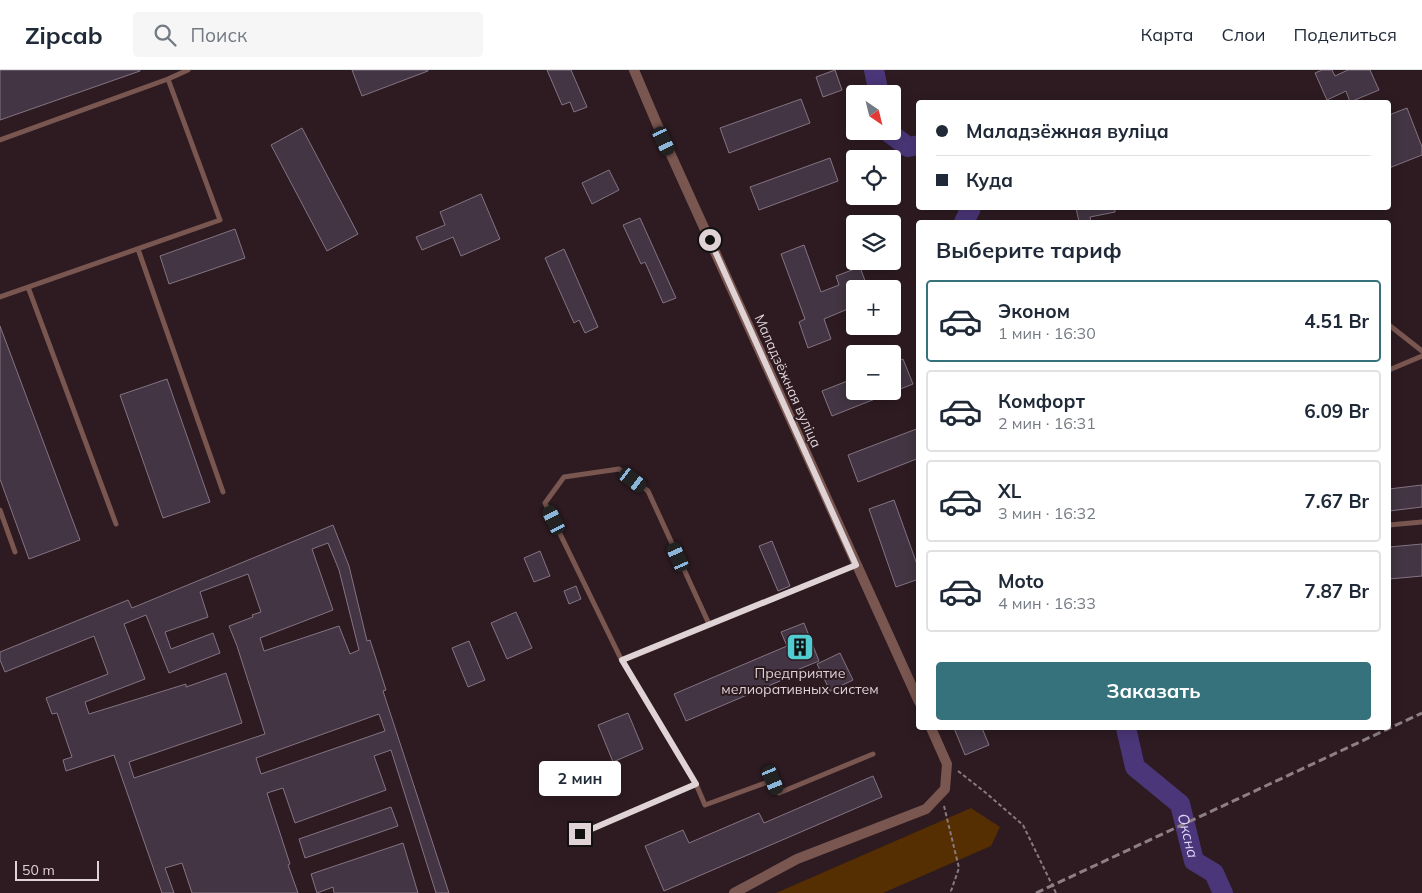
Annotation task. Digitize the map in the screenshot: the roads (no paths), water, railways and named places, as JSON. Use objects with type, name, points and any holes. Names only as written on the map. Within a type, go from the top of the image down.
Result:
[{"type":"street","name":"Маладзёжная вуліца","points":[[634,70],[916,695]]},
{"type":"street","points":[[734,893],[797,859],[926,809],[945,789],[948,764],[932,730]]},
{"type":"lane","points":[[0,140],[188,70]]},
{"type":"lane","points":[[0,297],[220,220],[176,106],[168,79]]},
{"type":"lane","points":[[138,249],[224,492]]},
{"type":"lane","points":[[28,287],[116,524]]},
{"type":"lane","points":[[1391,328],[1422,351]]},
{"type":"lane","points":[[1391,369],[1422,356]]},
{"type":"lane","points":[[709,624],[648,490],[619,469],[564,477],[545,503],[622,660],[696,784],[705,805],[773,780],[779,793],[873,754]]},
{"type":"lane","points":[[0,510],[15,552]]},
{"type":"lane","points":[[1391,525],[1422,522]]},
{"type":"lane","points":[[622,660],[856,565]]},
{"type":"lane","points":[[580,834],[696,784]]},
{"type":"waterway","name":"Оксна","points":[[874,70],[877,85]]},
{"type":"waterway","name":"Оксна","points":[[899,140],[908,147],[916,146]]},
{"type":"waterway","name":"Оксна","points":[[965,220],[970,210]]},
{"type":"waterway","name":"Оксна","points":[[1126,730],[1135,767],[1180,804],[1194,861],[1214,873],[1223,893]]},
{"type":"railway","points":[[1391,727],[1422,713]]},
{"type":"railway","points":[[1036,893],[1386,730]]},
{"type":"place","name":"Предприятие мелиоративных систем","points":[[800,647]]}]
